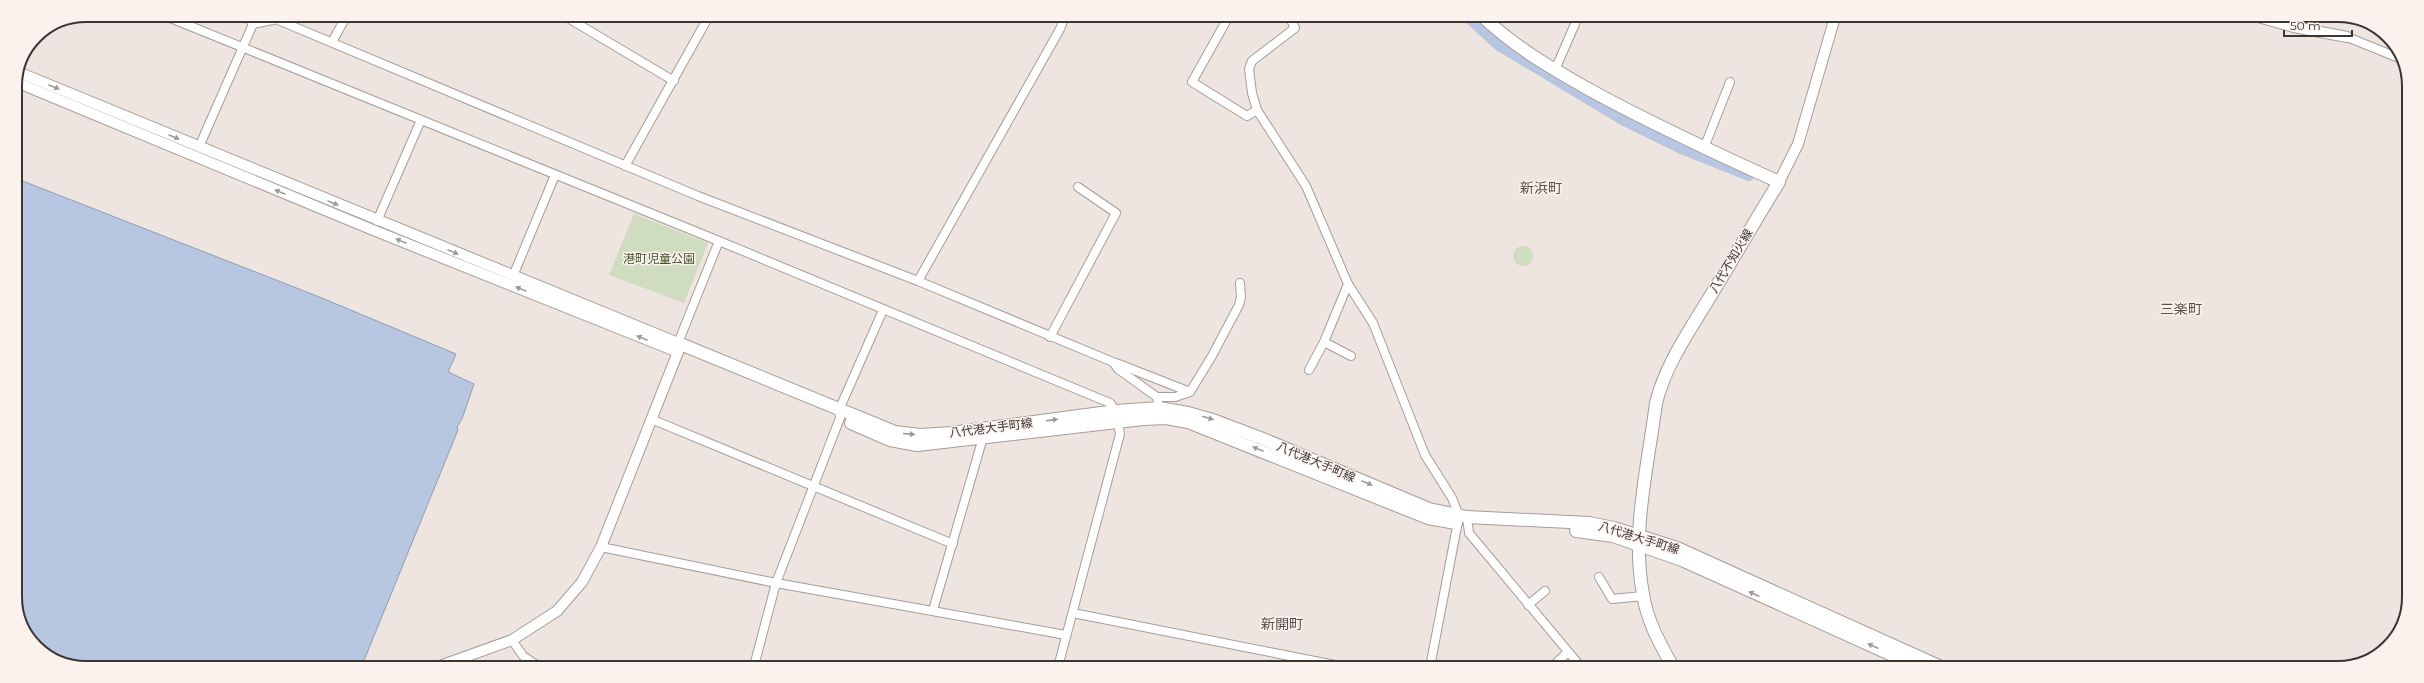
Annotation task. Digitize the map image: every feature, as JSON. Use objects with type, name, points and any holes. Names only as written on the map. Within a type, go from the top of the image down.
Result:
[{"type":"main road","points":[[1488,22],[1507,40],[1554,70],[1704,148],[1779,182]]},
{"type":"main road","name":"八代不知火線","points":[[1670,661],[1654,634],[1643,596],[1639,540],[1660,389],[1687,334],[1779,182]]},
{"type":"main road","name":"八代港大手町線","points":[[678,348],[840,414],[890,440],[917,445],[984,433],[1117,416],[1166,418],[1188,422],[1428,518],[1589,523],[1614,528],[1906,661]]},
{"type":"main road","name":"八代港大手町線","points":[[1117,416],[1158,402],[1213,420],[1429,509],[1463,520]]},
{"type":"main road","name":"八代港大手町線","points":[[1639,540],[1677,548],[1925,661]]},
{"type":"street","points":[[180,22],[718,241],[1110,403],[1117,416],[1120,434],[1060,661]]},
{"type":"street","points":[[199,147],[253,24],[263,22]]},
{"type":"street","points":[[284,22],[625,166],[918,281],[1050,337],[1190,392]]},
{"type":"street","points":[[332,42],[343,22]]},
{"type":"street","points":[[573,22],[674,81]]},
{"type":"street","points":[[625,166],[706,22]]},
{"type":"street","points":[[918,281],[1063,22]]},
{"type":"street","points":[[1226,22],[1192,82],[1247,116],[1257,110]]},
{"type":"street","points":[[1293,22],[1295,28],[1252,61],[1249,69],[1252,93],[1257,110],[1306,186],[1348,284],[1373,323],[1424,455],[1452,498],[1469,533],[1576,661]]},
{"type":"street","points":[[1554,70],[1576,22]]},
{"type":"street","points":[[1779,182],[1798,144],[1834,22]]},
{"type":"street","points":[[2287,22],[2347,37],[2394,56]]},
{"type":"street","points":[[23,74],[513,276],[678,348]]},
{"type":"street","points":[[1704,148],[1730,82]]},
{"type":"street","points":[[22,85],[373,230],[678,348]]},
{"type":"street","points":[[377,221],[421,120]]},
{"type":"street","points":[[513,276],[555,175]]},
{"type":"street","points":[[1050,337],[1116,213],[1078,187]]},
{"type":"street","points":[[454,661],[512,640],[556,611],[582,582],[601,547],[718,241]]},
{"type":"street","points":[[1113,362],[1118,369],[1158,402],[1190,392],[1239,304],[1242,297],[1240,283]]},
{"type":"street","points":[[1309,370],[1324,342],[1348,284]]},
{"type":"street","points":[[755,661],[776,583],[840,414],[883,310]]},
{"type":"street","points":[[1324,342],[1351,356]]},
{"type":"street","points":[[651,419],[814,485],[953,544]]},
{"type":"street","points":[[933,610],[984,433]]},
{"type":"street","points":[[1431,661],[1463,520]]},
{"type":"street","points":[[601,547],[776,583],[1066,635]]},
{"type":"street","points":[[1599,577],[1612,599],[1643,596]]},
{"type":"street","points":[[1528,604],[1545,591]]},
{"type":"street","points":[[1073,613],[1316,661]]},
{"type":"street","points":[[512,640],[523,656],[530,661]]},
{"type":"street","points":[[1558,661],[1568,652]]},
{"type":"green space","name":"港町児童公園","points":[[634,214],[708,243],[684,303],[609,275]]},
{"type":"green space","points":[[1523,246],[1530,249],[1533,256],[1530,263],[1523,266],[1516,263],[1513,256],[1516,249]]},
{"type":"water","points":[[22,181],[317,296],[456,354],[448,372],[474,384],[462,419],[457,427],[458,430],[363,661],[86,661],[69,659],[58,654],[50,650],[38,639],[27,622],[22,601]]},
{"type":"waterway","points":[[1473,22],[1499,46],[1624,121],[1679,148],[1749,176]]},
{"type":"district","name":"新浜町","points":[[1541,188]]},
{"type":"district","name":"三楽町","points":[[2181,309]]},
{"type":"district","name":"新開町","points":[[1282,624]]}]
